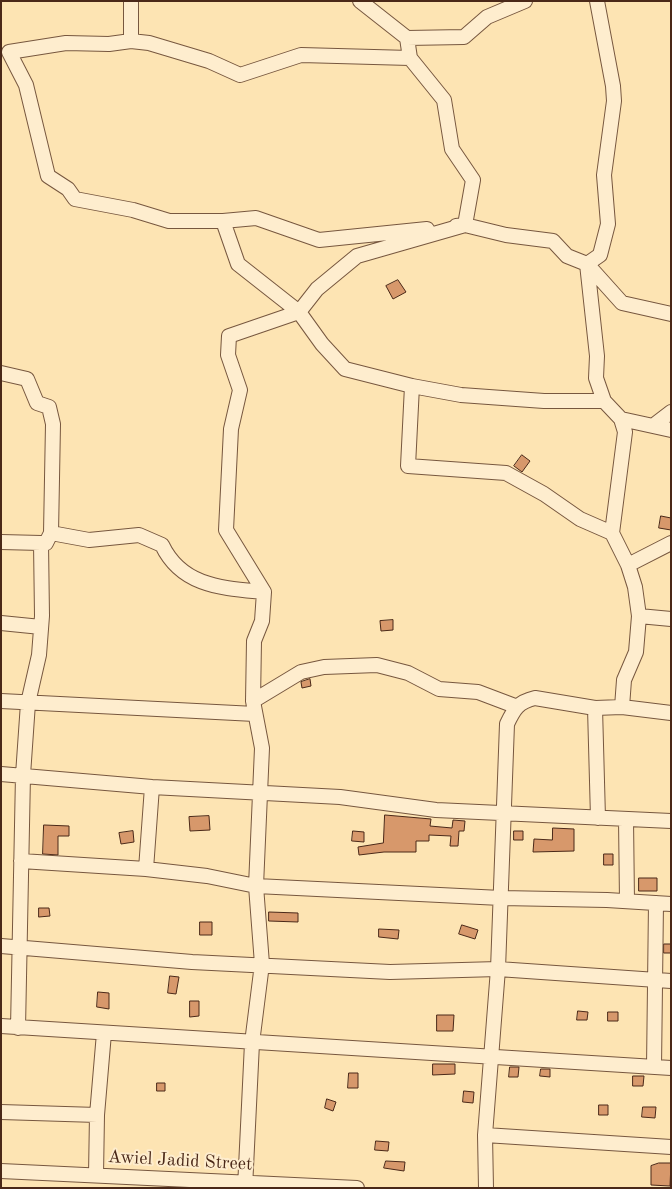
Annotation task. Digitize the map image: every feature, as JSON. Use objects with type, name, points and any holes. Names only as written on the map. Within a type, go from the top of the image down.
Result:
[{"type":"street","points":[[131,1],[131,41]]},
{"type":"street","points":[[360,1],[407,38],[464,37],[486,17],[525,1]]},
{"type":"street","points":[[588,264],[600,255],[608,224],[604,175],[614,101],[613,86],[597,1]]},
{"type":"street","points":[[407,38],[410,58],[444,100],[452,149],[473,180],[465,225]]},
{"type":"street","points":[[410,58],[301,55],[240,75],[209,61],[149,44],[131,41],[109,44],[66,42],[9,52],[26,85],[48,176],[68,189],[75,199],[132,210],[169,221],[222,221],[256,218],[320,240],[465,225],[506,235],[553,241],[567,256],[588,264],[622,303],[671,314]]},
{"type":"street","points":[[222,221],[238,264],[299,312],[322,344],[345,369],[412,386],[460,395],[544,401],[604,401]]},
{"type":"street","points":[[245,1186],[252,1044],[262,964],[256,886],[262,748],[254,708],[254,641],[262,621],[264,592],[226,530],[231,429],[240,390],[228,355],[229,336],[299,312],[317,289],[357,256],[465,225]]},
{"type":"street","points":[[588,264],[597,356],[596,378],[604,401],[621,419],[625,438],[617,481],[612,533],[628,565],[635,586],[639,616],[636,652],[624,680],[622,707]]},
{"type":"street","points":[[1,373],[27,379],[37,403],[49,407],[53,424],[51,533],[46,543],[1,542]]},
{"type":"street","points":[[412,386],[408,466],[506,474],[544,494],[580,519],[612,533]]},
{"type":"street","points":[[654,425],[671,412]]},
{"type":"street","points":[[621,419],[671,430]]},
{"type":"street","points":[[51,533],[89,540],[138,535],[162,545],[169,560],[185,574],[220,588],[264,592]]},
{"type":"street","points":[[18,1028],[23,775],[28,704],[39,655],[43,599],[41,543]]},
{"type":"street","points":[[628,565],[671,543]]},
{"type":"street","points":[[639,616],[671,619]]},
{"type":"street","points":[[1,623],[41,626]]},
{"type":"street","points":[[1,701],[28,704],[254,708],[301,672],[324,667],[377,666],[408,673],[439,689],[478,692],[516,706]]},
{"type":"street","points":[[486,1188],[486,1135],[490,1058],[498,969],[502,813],[507,724],[516,706],[525,700],[534,698],[595,708],[622,707],[671,713]]},
{"type":"street","points":[[595,708],[598,818]]},
{"type":"street","points":[[1,774],[152,787],[340,797],[436,810],[671,821]]},
{"type":"street","points":[[146,869],[152,787]]},
{"type":"street","points":[[626,819],[626,901]]},
{"type":"street","points":[[21,862],[146,869],[207,876],[256,886],[671,904]]},
{"type":"street","points":[[654,1067],[656,903]]},
{"type":"street","points":[[1,946],[192,962],[262,964],[390,972],[498,969],[671,981]]},
{"type":"street","points":[[1,1026],[252,1044],[671,1068]]},
{"type":"street","points":[[96,1175],[97,1114],[104,1033]]},
{"type":"street","points":[[1,1112],[97,1114]]},
{"type":"street","points":[[486,1135],[671,1146]]},
{"type":"street","name":"Awiel Jadid Street","points":[[1,1171],[62,1181],[96,1175],[245,1186],[357,1188]]},
{"type":"building","points":[[398,280],[406,292],[393,299],[386,286]]},
{"type":"building","points":[[522,455],[530,461],[522,472],[514,466]]},
{"type":"building","points":[[661,516],[671,518],[671,530],[659,528]]},
{"type":"building","points":[[393,620],[393,630],[381,631],[380,621]]},
{"type":"building","points":[[310,679],[311,686],[302,688],[301,682]]},
{"type":"building","points":[[385,815],[431,819],[430,826],[452,828],[453,820],[465,821],[464,831],[459,831],[458,846],[450,846],[451,836],[429,835],[429,841],[416,841],[416,852],[384,852],[359,855],[358,847],[383,843]]},
{"type":"building","points":[[209,816],[210,830],[190,831],[189,817]]},
{"type":"building","points":[[44,825],[69,826],[69,836],[58,836],[58,855],[43,854]]},
{"type":"building","points":[[553,828],[574,829],[574,851],[533,852],[534,839],[552,840]]},
{"type":"building","points":[[133,831],[134,842],[121,844],[119,833]]},
{"type":"building","points":[[353,831],[364,832],[364,842],[352,841]]},
{"type":"building","points":[[514,831],[523,831],[523,840],[514,840]]},
{"type":"building","points":[[604,854],[613,854],[613,865],[604,865]]},
{"type":"building","points":[[639,878],[657,878],[657,891],[639,891]]},
{"type":"building","points":[[39,908],[49,908],[50,916],[39,917]]},
{"type":"building","points":[[269,912],[298,913],[298,922],[269,921]]},
{"type":"building","points":[[200,922],[212,922],[212,935],[200,935]]},
{"type":"building","points":[[462,925],[478,930],[475,939],[459,934]]},
{"type":"building","points":[[379,929],[399,930],[398,939],[379,937]]},
{"type":"building","points":[[664,944],[671,944],[671,953],[664,953]]},
{"type":"building","points":[[170,976],[179,977],[176,994],[168,993]]},
{"type":"building","points":[[98,992],[109,993],[109,1009],[97,1007]]},
{"type":"building","points":[[190,1001],[199,1001],[199,1016],[190,1017]]},
{"type":"building","points":[[578,1011],[588,1012],[587,1020],[577,1020]]},
{"type":"building","points":[[608,1012],[618,1012],[618,1021],[608,1021]]},
{"type":"building","points":[[437,1015],[454,1015],[453,1031],[437,1031]]},
{"type":"building","points":[[433,1064],[455,1064],[455,1074],[433,1075]]},
{"type":"building","points":[[510,1067],[519,1067],[518,1077],[509,1077]]},
{"type":"building","points":[[541,1069],[550,1069],[550,1077],[540,1076]]},
{"type":"building","points":[[349,1073],[358,1073],[358,1088],[348,1088]]},
{"type":"building","points":[[633,1076],[644,1076],[643,1086],[633,1086]]},
{"type":"building","points":[[157,1083],[165,1083],[165,1091],[157,1091]]},
{"type":"building","points":[[464,1091],[474,1092],[473,1103],[463,1102]]},
{"type":"building","points":[[327,1099],[336,1102],[333,1111],[325,1108]]},
{"type":"building","points":[[599,1105],[608,1105],[608,1115],[599,1115]]},
{"type":"building","points":[[643,1107],[656,1107],[655,1118],[642,1117]]},
{"type":"building","points":[[376,1141],[389,1142],[388,1151],[375,1150]]},
{"type":"building","points":[[386,1161],[405,1162],[404,1171],[384,1168]]},
{"type":"building","points":[[659,1163],[671,1163],[670,1186],[651,1185],[651,1166]]}]
